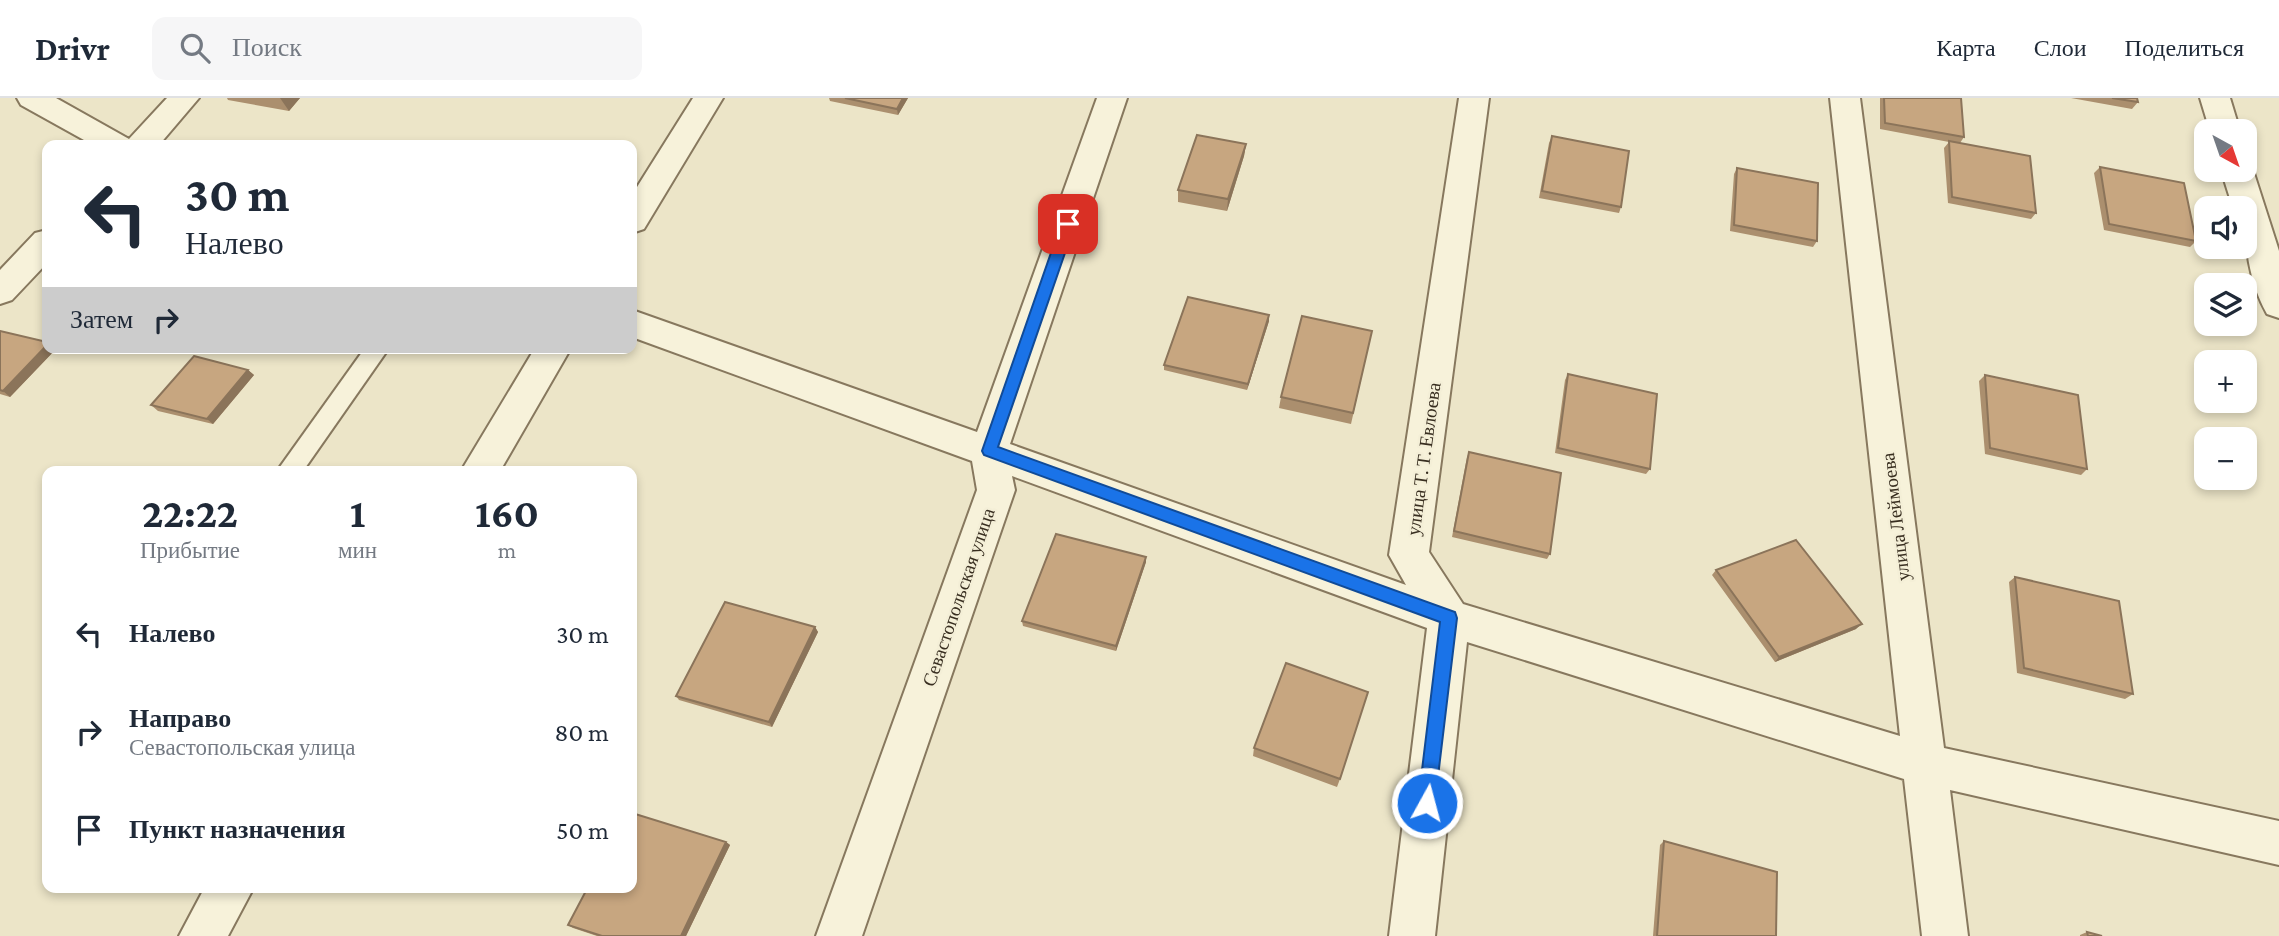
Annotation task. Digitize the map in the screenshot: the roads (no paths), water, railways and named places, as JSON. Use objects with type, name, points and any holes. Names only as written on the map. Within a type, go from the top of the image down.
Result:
[{"type":"street","points":[[32,98],[108,140]]},
{"type":"street","points":[[146,140],[184,98]]},
{"type":"street","points":[[637,213],[708,98]]},
{"type":"street","name":"Севастопольская улица","points":[[839,936],[996,490],[989,451],[1112,98]]},
{"type":"street","name":"улица Т. Т. Евлоева","points":[[1449,618],[1409,555],[1474,98]]},
{"type":"street","name":"улица Леймоева","points":[[1845,98],[1945,936]]},
{"type":"street","points":[[2215,98],[2221,119]]},
{"type":"street","points":[[2241,182],[2279,305]]},
{"type":"street","points":[[0,291],[42,247]]},
{"type":"street","points":[[637,325],[1449,618],[1924,764],[2279,843]]},
{"type":"street","points":[[483,466],[550,354]]},
{"type":"street","points":[[1412,936],[1449,618]]},
{"type":"street","points":[[202,936],[227,893]]},
{"type":"lane","points":[[293,466],[374,354]]}]
